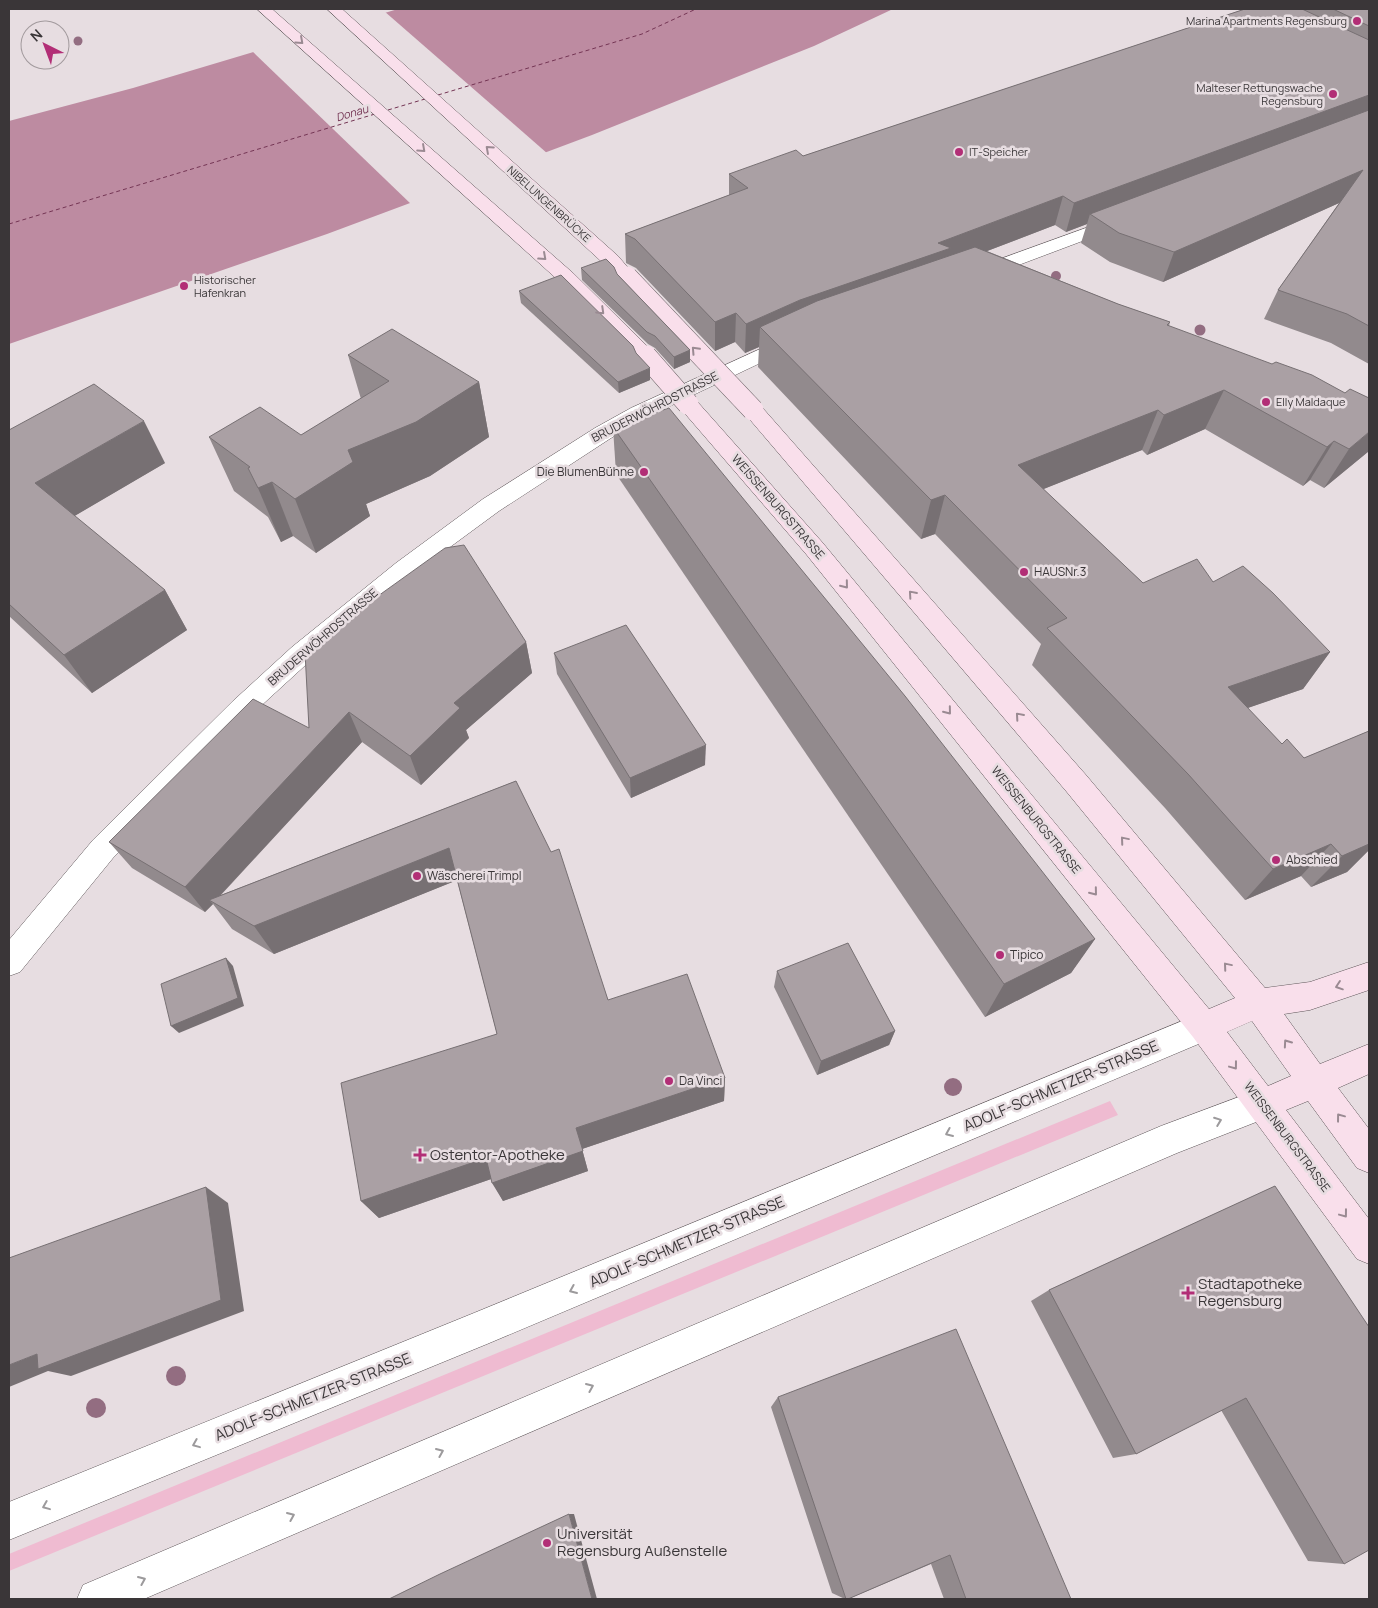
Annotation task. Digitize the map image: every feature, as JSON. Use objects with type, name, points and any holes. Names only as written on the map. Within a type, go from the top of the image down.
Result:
[{"type":"main road","name":"WEISSENBURGSTRASSE","points":[[264,9],[566,277],[646,356],[814,548],[1204,1027],[1369,1247]]},
{"type":"main road","name":"NIBELUNGENBRÜCKE","points":[[334,9],[612,260],[753,410],[1076,783],[1258,1003]]},
{"type":"main road","name":"ADOLF-SCHMETZER-STRASSE","points":[[1204,1027],[1258,1003],[1310,996],[1369,976]]},
{"type":"main road","points":[[1258,1003],[1369,1156]]},
{"type":"main road","points":[[1263,1104],[1369,1059]]},
{"type":"street","points":[[954,283],[1135,214]]},
{"type":"street","points":[[996,267],[1023,278]]},
{"type":"street","name":"BRUDERWÖHRDSTRASSE","points":[[9,962],[103,849],[242,708],[301,654],[404,569],[491,505],[603,433],[638,413],[814,331]]},
{"type":"street","name":"ADOLF-SCHMETZER-STRASSE","points":[[9,1522],[1204,1027]]},
{"type":"street","points":[[97,1599],[1173,1138],[1263,1104]]},
{"type":"shaded area","points":[[1110,1101],[1118,1115],[9,1571],[9,1554]]},
{"type":"water","name":"Donau","points":[[398,9],[893,9],[814,46],[592,135],[327,234],[9,344],[9,121],[133,88]]},
{"type":"pier","points":[[384,11],[548,154],[412,205],[252,51]]},
{"type":"building","points":[[1245,9],[1302,9],[1369,40],[1369,95],[1074,203],[1063,196],[938,243],[951,248],[800,300],[746,324],[736,313],[715,322],[635,239],[625,234],[748,188],[729,174],[796,150],[803,156]]},
{"type":"building","points":[[1333,9],[1369,9],[1369,26]]},
{"type":"building","points":[[1369,110],[1369,326],[1347,314],[1278,290],[1363,170],[1174,252],[1119,233],[1090,214]]},
{"type":"building","points":[[975,247],[1118,304],[1170,322],[1167,325],[1272,364],[1276,362],[1312,375],[1345,393],[1350,389],[1369,398],[1369,432],[1349,449],[1334,441],[1327,447],[1224,390],[1164,415],[1158,410],[1018,465],[1143,583],[1197,559],[1213,582],[1243,566],[1273,593],[1330,652],[1228,687],[1282,744],[1287,739],[1304,758],[1369,731],[1369,844],[1342,856],[1331,844],[1273,869],[1188,774],[1047,628],[1067,618],[945,495],[931,500],[760,327],[817,301]]},
{"type":"building","points":[[606,259],[614,267],[617,274],[690,350],[674,357],[655,336],[647,332],[581,268]]},
{"type":"building","points":[[561,275],[633,346],[636,353],[650,368],[618,382],[519,291]]},
{"type":"building","points":[[392,329],[479,382],[416,422],[348,450],[353,462],[295,499],[272,482],[258,488],[248,468],[250,467],[209,437],[260,407],[301,435],[389,381],[348,355]]},
{"type":"building","points":[[94,384],[144,421],[35,483],[165,590],[64,655],[9,604],[9,430]]},
{"type":"building","points":[[669,408],[905,696],[1095,939],[1004,984],[613,427]]},
{"type":"building","points":[[464,545],[526,642],[454,703],[460,708],[410,756],[349,712],[185,887],[109,842],[253,699],[309,728],[305,652],[445,548]]},
{"type":"building","points":[[626,625],[706,745],[630,778],[554,653]]},
{"type":"building","points":[[516,781],[551,852],[559,849],[608,1000],[687,974],[725,1078],[576,1128],[583,1151],[492,1183],[486,1158],[361,1201],[341,1083],[497,1034],[449,848],[254,926],[209,900]]},
{"type":"building","points":[[848,943],[895,1031],[821,1061],[777,971]]},
{"type":"building","points":[[226,958],[238,998],[171,1026],[161,984]]},
{"type":"building","points":[[1275,1186],[1369,1327],[1369,1550],[1344,1564],[1246,1398],[1136,1454],[1049,1290]]},
{"type":"building","points":[[206,1187],[221,1300],[38,1369],[37,1354],[9,1365],[9,1258]]},
{"type":"building","points":[[956,1329],[1071,1599],[966,1599],[950,1555],[846,1599],[778,1397]]},
{"type":"building","name":"Universität Regensburg Außenstelle","points":[[569,1514],[592,1599],[389,1599],[440,1574]]},
{"type":"ferry route","points":[[438,95],[642,34],[696,9]]},
{"type":"ferry route","points":[[388,110],[425,99]]},
{"type":"ferry route","points":[[9,224],[375,114]]},
{"type":"place","name":"Marina Apartments Regensburg","points":[[1357,21]]},
{"type":"place","name":"Malteser Rettungswache Regensburg","points":[[1333,94]]},
{"type":"place","name":"IT-Speicher","points":[[959,152]]},
{"type":"place","name":"Historischer Hafenkran","points":[[184,286]]},
{"type":"place","name":"Elly Maldaque","points":[[1266,402]]},
{"type":"place","name":"Die BlumenBühne","points":[[644,472]]},
{"type":"place","name":"HAUSNr.3","points":[[1024,572]]},
{"type":"place","name":"Abschied","points":[[1276,860]]},
{"type":"place","name":"Wäscherei Trimpl","points":[[417,876]]},
{"type":"place","name":"Tipico","points":[[1000,955]]},
{"type":"place","name":"Da Vinci","points":[[669,1081]]},
{"type":"place","name":"Ostentor-Apotheke","points":[[420,1155]]},
{"type":"place","name":"Stadtapotheke Regensburg","points":[[1188,1293]]},
{"type":"place","name":"Universität Regensburg Außenstelle","points":[[547,1543]]}]
